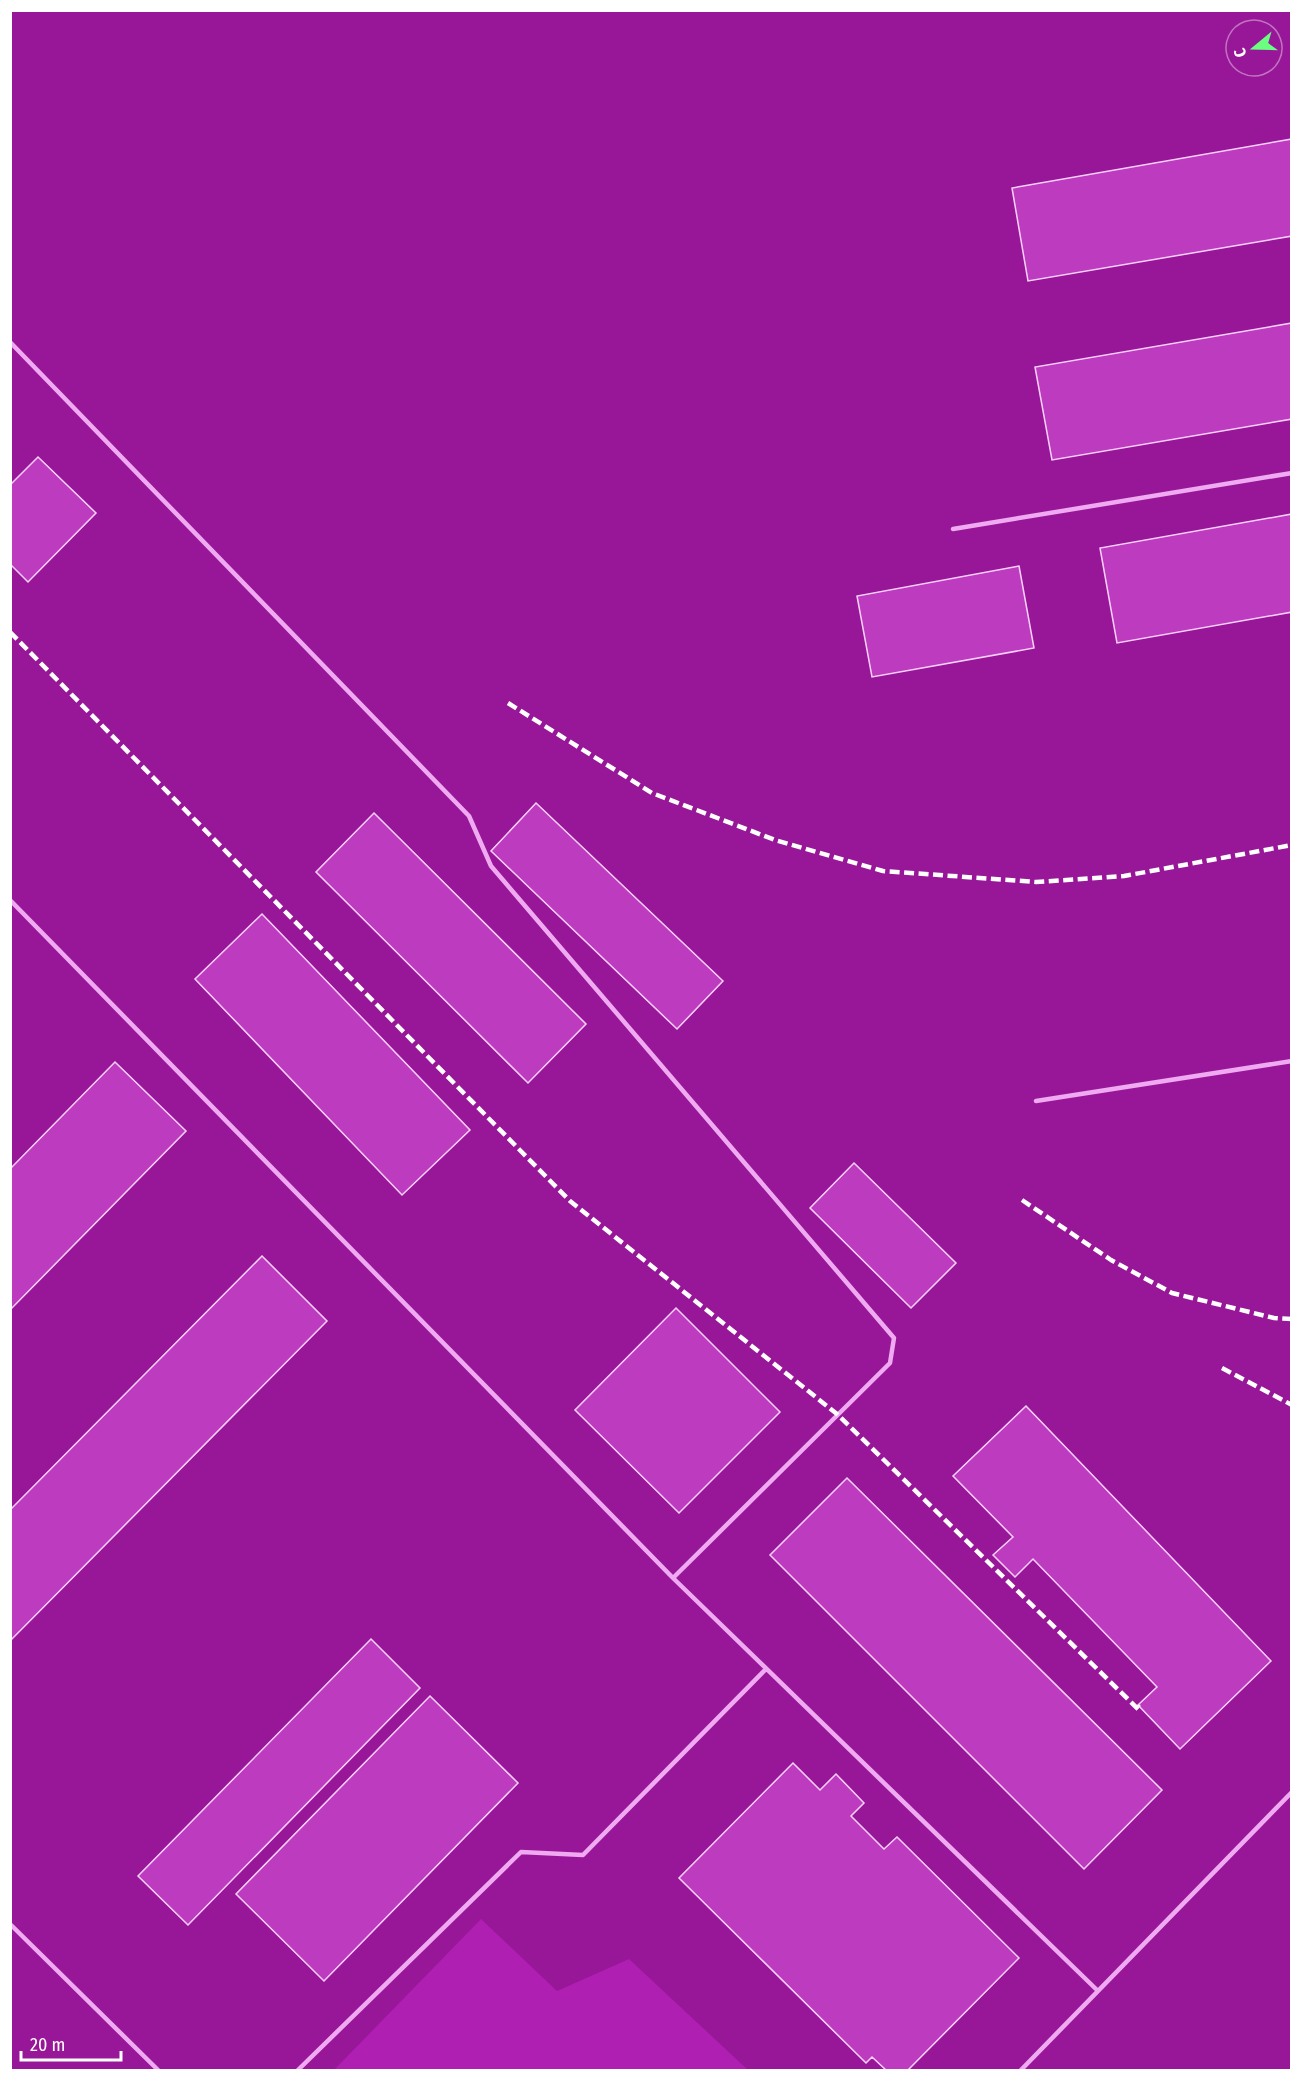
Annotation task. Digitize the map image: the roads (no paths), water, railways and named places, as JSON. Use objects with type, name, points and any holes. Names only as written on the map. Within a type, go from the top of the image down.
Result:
[{"type":"lane","points":[[10,342],[469,816],[490,866],[894,1338],[890,1363],[673,1578]]},
{"type":"lane","points":[[953,529],[1292,473]]},
{"type":"lane","points":[[10,900],[673,1578],[1098,1991]]},
{"type":"lane","points":[[1036,1101],[1292,1061]]},
{"type":"lane","points":[[298,2070],[520,1852],[583,1855],[766,1669]]},
{"type":"lane","points":[[1021,2070],[1292,1792]]},
{"type":"lane","points":[[10,1924],[158,2070]]},
{"type":"railway","points":[[10,632],[570,1201],[837,1414],[1139,1710],[1138,1705]]},
{"type":"railway","points":[[508,703],[652,793],[775,840],[883,871],[1036,882],[1124,876],[1292,845]]},
{"type":"railway","points":[[1022,1200],[1111,1260],[1172,1293],[1274,1318],[1292,1319]]},
{"type":"railway","points":[[1222,1368],[1292,1405]]}]
